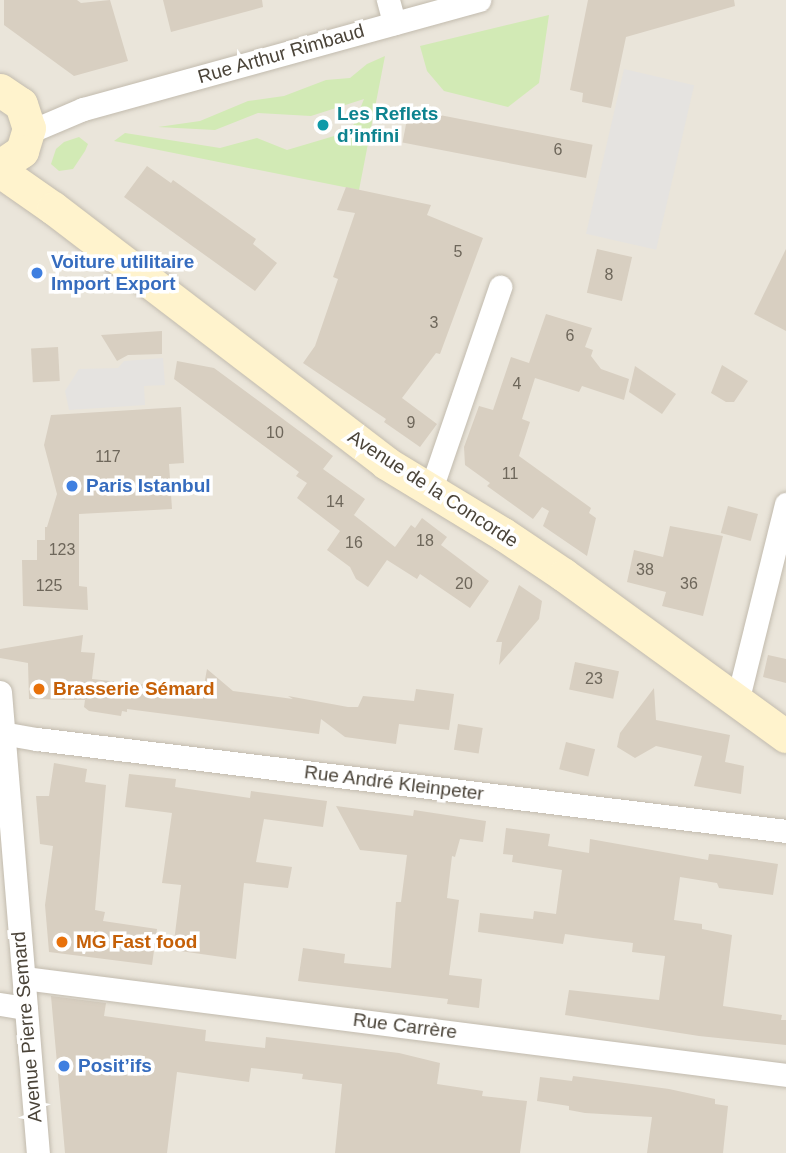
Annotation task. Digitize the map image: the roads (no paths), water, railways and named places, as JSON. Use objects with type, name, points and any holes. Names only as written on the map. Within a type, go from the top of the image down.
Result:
[{"type":"main road","points":[[0,168],[16,158],[28,134],[25,112],[6,92]]},
{"type":"main road","name":"Avenue de la Concorde","points":[[28,134],[28,170],[33,182],[54,208]]},
{"type":"main road","name":"Avenue de la Concorde","points":[[0,168],[275,381],[386,463],[503,534],[564,575],[786,736]]},
{"type":"street","points":[[388,0],[394,23]]},
{"type":"street","name":"Rue Arthur Rimbaud","points":[[83,109],[479,0]]},
{"type":"street","points":[[6,92],[40,106],[83,109]]},
{"type":"street","points":[[28,134],[83,109]]},
{"type":"street","points":[[430,492],[500,287]]},
{"type":"street","points":[[737,702],[786,504]]},
{"type":"street","name":"Avenue Pierre Semard","points":[[0,692],[38,1153]]},
{"type":"street","name":"Rue André Kleinpeter","points":[[2,733],[786,831]]},
{"type":"street","name":"Rue Carrère","points":[[24,978],[786,1075]]},
{"type":"street","points":[[0,1004],[26,1008]]},
{"type":"place","name":"Les Reflets d’infini","points":[[323,125]]},
{"type":"place","name":"Voiture utilitaire Import Export","points":[[37,273]]},
{"type":"place","name":"Paris Istanbul","points":[[72,486]]},
{"type":"place","name":"Brasserie Sémard","points":[[39,689]]},
{"type":"place","name":"MG Fast food","points":[[62,942]]},
{"type":"place","name":"Posit’ifs","points":[[64,1066]]}]
